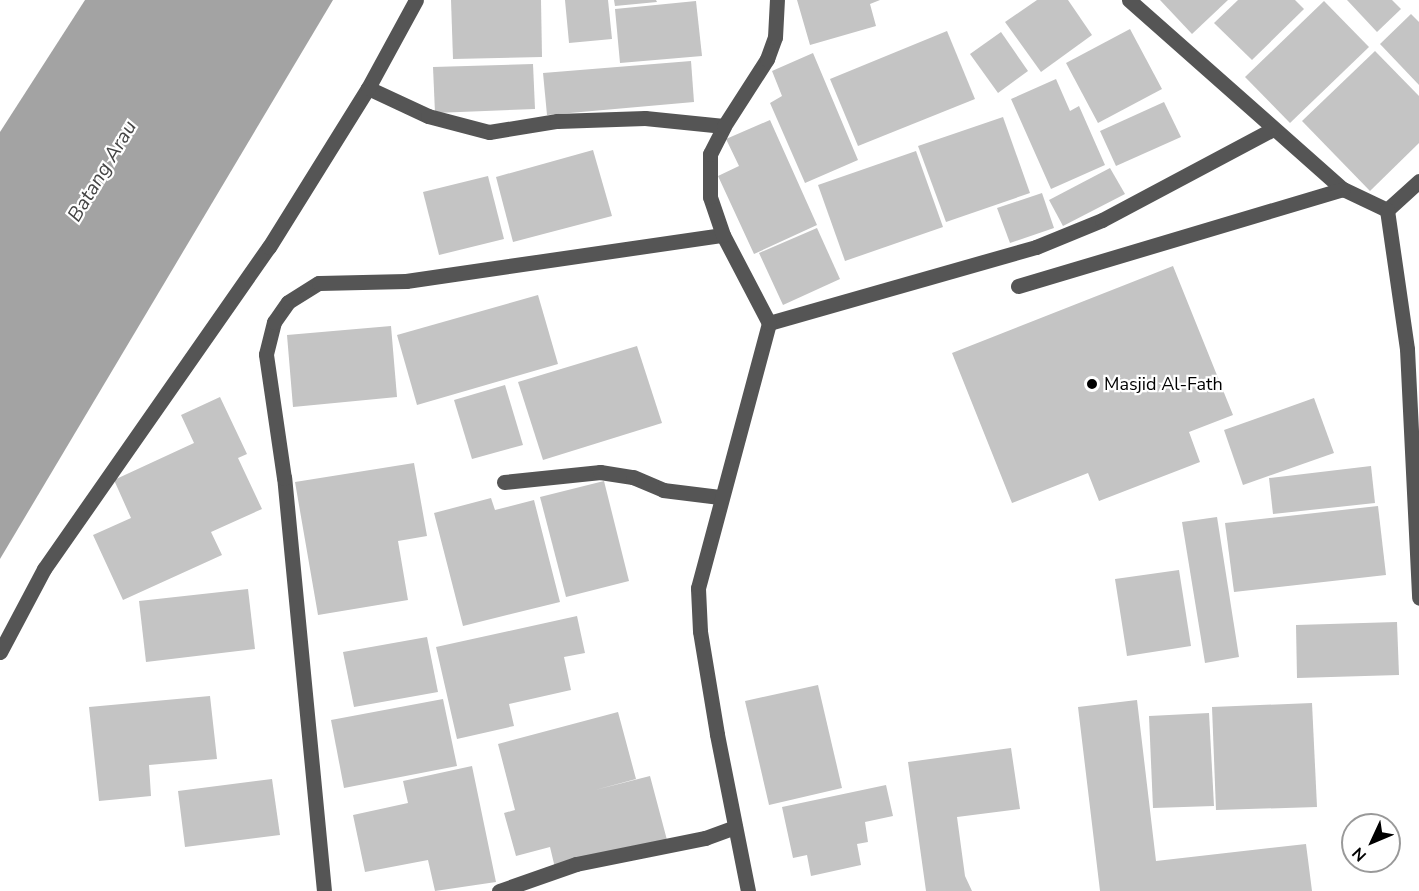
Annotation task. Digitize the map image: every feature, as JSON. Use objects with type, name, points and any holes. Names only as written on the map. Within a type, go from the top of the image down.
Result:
[{"type":"street","points":[[0,652],[44,569],[269,247],[368,88],[416,0]]},
{"type":"street","points":[[748,891],[700,631],[698,588],[720,496],[737,448],[769,323],[723,235],[710,197],[710,154],[724,126],[766,59],[775,37],[777,0]]},
{"type":"street","points":[[1129,0],[1343,189],[1387,210]]},
{"type":"street","points":[[368,88],[428,116],[489,132],[557,121],[645,118],[724,126]]},
{"type":"street","points":[[769,323],[1036,247],[1102,220],[1274,129]]},
{"type":"street","points":[[1387,210],[1419,181]]},
{"type":"street","points":[[1018,286],[1343,189]]},
{"type":"street","points":[[1387,210],[1407,349],[1416,432],[1419,598]]},
{"type":"street","points":[[324,891],[288,512],[266,354],[274,322],[288,302],[319,283],[406,281],[723,235]]},
{"type":"street","points":[[504,482],[600,472],[633,477],[663,490],[720,496]]},
{"type":"street","points":[[499,891],[576,864],[705,838],[735,826]]},
{"type":"water","name":"Batang Arau","points":[[85,0],[333,0],[0,559],[0,132]]},
{"type":"building","points":[[451,0],[541,0],[542,57],[453,59]]},
{"type":"building","points":[[565,0],[608,0],[612,39],[569,43]]},
{"type":"building","points":[[614,0],[656,0],[657,2],[615,6]]},
{"type":"building","points":[[797,0],[880,0],[870,4],[876,26],[810,45]]},
{"type":"building","points":[[1037,0],[1068,0],[1092,35],[1041,72],[1005,22]]},
{"type":"building","points":[[1160,0],[1228,0],[1192,34]]},
{"type":"building","points":[[1238,0],[1295,0],[1304,9],[1252,60],[1214,23]]},
{"type":"building","points":[[1347,0],[1392,0],[1401,9],[1377,32]]},
{"type":"building","points":[[696,1],[702,56],[620,63],[615,9]]},
{"type":"building","points":[[1324,1],[1369,47],[1290,123],[1245,77]]},
{"type":"building","points":[[1411,14],[1419,22],[1419,85],[1380,44]]},
{"type":"building","points":[[1130,29],[1162,89],[1098,123],[1066,63]]},
{"type":"building","points":[[947,31],[975,99],[858,146],[830,79]]},
{"type":"building","points":[[1001,32],[1028,71],[998,93],[970,54]]},
{"type":"building","points":[[1375,51],[1419,96],[1419,143],[1370,191],[1302,121]]},
{"type":"building","points":[[813,53],[858,160],[805,183],[770,103],[782,96],[772,71]]},
{"type":"building","points":[[691,61],[694,102],[547,115],[543,73]]},
{"type":"building","points":[[533,64],[535,109],[435,113],[433,67]]},
{"type":"building","points":[[1056,79],[1070,111],[1079,106],[1105,165],[1051,189],[1011,99]]},
{"type":"building","points":[[1164,102],[1181,137],[1116,166],[1100,131]]},
{"type":"building","points":[[1003,117],[1030,193],[946,222],[918,146]]},
{"type":"building","points":[[770,120],[817,225],[754,254],[718,176],[739,166],[726,139]]},
{"type":"building","points":[[593,150],[612,216],[513,242],[496,177]]},
{"type":"building","points":[[916,151],[943,227],[845,261],[818,185]]},
{"type":"building","points":[[1110,168],[1125,194],[1063,226],[1049,200]]},
{"type":"building","points":[[488,176],[504,239],[439,255],[423,192]]},
{"type":"building","points":[[1042,193],[1054,228],[1010,243],[997,208]]},
{"type":"building","points":[[817,228],[840,279],[783,305],[759,253]]},
{"type":"building","name":"Masjid Al-Fath","points":[[1173,266],[1233,415],[1189,432],[1200,462],[1099,501],[1088,473],[1012,503],[952,353]]},
{"type":"building","points":[[538,295],[558,364],[417,405],[397,335]]},
{"type":"building","points":[[391,326],[397,397],[293,407],[287,335]]},
{"type":"building","points":[[637,346],[662,423],[543,460],[518,382]]},
{"type":"building","points":[[505,385],[523,445],[472,459],[454,400]]},
{"type":"building","points":[[220,397],[247,454],[238,458],[262,509],[211,532],[222,555],[123,600],[93,535],[131,518],[114,480],[194,443],[181,415]]},
{"type":"building","points":[[1314,398],[1334,453],[1243,485],[1224,430]]},
{"type":"building","points":[[414,463],[427,536],[398,541],[408,600],[318,615],[295,482]]},
{"type":"building","points":[[1371,466],[1375,503],[1273,514],[1269,478]]},
{"type":"building","points":[[604,481],[629,581],[566,597],[540,497]]},
{"type":"building","points":[[491,498],[495,510],[534,500],[560,602],[463,626],[434,513]]},
{"type":"building","points":[[1378,506],[1386,575],[1234,592],[1225,523]]},
{"type":"building","points":[[1217,517],[1239,657],[1205,663],[1182,522]]},
{"type":"building","points":[[1179,570],[1191,646],[1127,656],[1115,579]]},
{"type":"building","points":[[248,589],[255,649],[146,662],[139,601]]},
{"type":"building","points":[[577,616],[585,653],[564,657],[571,690],[509,704],[514,726],[457,739],[436,647]]},
{"type":"building","points":[[1397,622],[1399,675],[1297,678],[1296,625]]},
{"type":"building","points":[[427,637],[438,692],[354,707],[343,652]]},
{"type":"building","points":[[818,685],[842,788],[769,805],[745,701]]},
{"type":"building","points":[[210,696],[217,759],[149,765],[151,796],[99,801],[89,707]]},
{"type":"building","points":[[443,699],[457,766],[344,788],[331,720]]},
{"type":"building","points":[[1137,700],[1156,861],[1306,844],[1312,891],[1100,891],[1078,707]]},
{"type":"building","points":[[1312,703],[1317,807],[1216,810],[1212,707]]},
{"type":"building","points":[[618,712],[636,779],[595,790],[650,776],[667,840],[555,868],[550,847],[516,856],[504,813],[515,810],[498,744]]},
{"type":"building","points":[[1209,713],[1214,806],[1153,808],[1149,716]]},
{"type":"building","points":[[1011,748],[1020,809],[957,817],[965,876],[972,891],[926,891],[908,762]]},
{"type":"building","points":[[472,766],[496,882],[435,891],[428,860],[365,872],[353,815],[408,803],[403,781]]},
{"type":"building","points":[[272,779],[280,835],[185,847],[178,791]]},
{"type":"building","points":[[886,785],[893,816],[865,822],[868,842],[857,844],[861,865],[811,876],[807,855],[793,858],[782,807]]},
{"type":"place","name":"Masjid Al-Fath","points":[[1092,384]]}]
